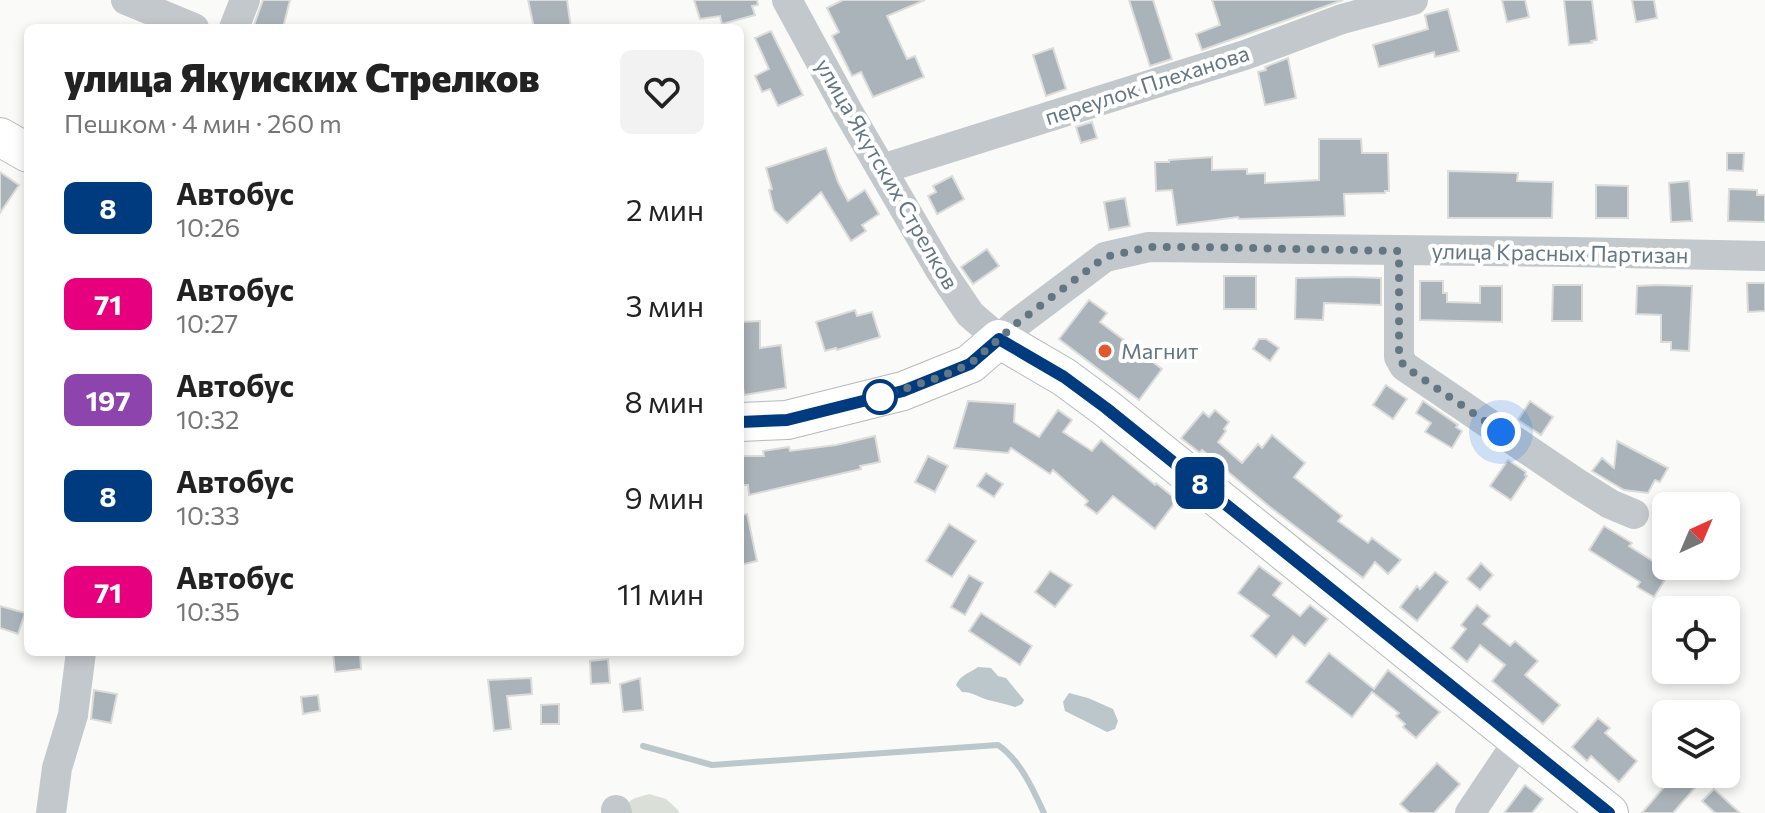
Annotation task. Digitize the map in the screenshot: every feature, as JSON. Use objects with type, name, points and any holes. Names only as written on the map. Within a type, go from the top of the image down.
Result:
[{"type":"main road","points":[[0,137],[24,151]]},
{"type":"main road","points":[[744,422],[787,420],[903,391],[970,364],[999,339],[1064,377],[1106,408],[1609,813]]},
{"type":"street","points":[[126,0],[184,24]]},
{"type":"street","points":[[236,24],[245,0]]},
{"type":"street","name":"улица Якутских Стрелков","points":[[787,0],[939,268],[970,314],[999,339]]},
{"type":"street","name":"переулок Плеханова","points":[[882,169],[1245,55],[1342,19],[1413,0]]},
{"type":"street","name":"улица Красных Партизан","points":[[999,339],[1105,257],[1149,247],[1765,256]]},
{"type":"street","points":[[1399,251],[1399,357],[1404,366],[1575,482],[1610,504],[1634,514]]},
{"type":"street","points":[[51,813],[57,768],[73,715],[80,656]]},
{"type":"street","points":[[1470,813],[1519,740]]},
{"type":"shaded area","points":[[978,667],[991,668],[998,676],[1006,678],[1024,700],[1022,704],[1015,707],[962,692],[956,685],[958,681]]},
{"type":"shaded area","points":[[1069,693],[1113,709],[1118,721],[1115,729],[1107,732],[1065,711],[1063,702]]},
{"type":"shaded area","points":[[649,794],[666,799],[679,813],[626,813],[630,801]]},
{"type":"building","points":[[263,0],[290,0],[284,24],[254,24]]},
{"type":"building","points":[[528,0],[567,0],[570,24],[533,24]]},
{"type":"building","points":[[694,0],[757,0],[758,5],[752,6],[755,15],[722,24],[720,16],[700,19]]},
{"type":"building","points":[[843,0],[925,0],[887,16],[907,59],[915,56],[924,77],[873,97],[861,72],[852,76],[832,36],[839,32],[827,8]]},
{"type":"building","points":[[1129,0],[1153,0],[1172,59],[1150,66]]},
{"type":"building","points":[[1212,0],[1343,0],[1202,50],[1196,34],[1220,25]]},
{"type":"building","points":[[1502,0],[1525,0],[1529,17],[1507,22]]},
{"type":"building","points":[[1564,0],[1592,0],[1597,40],[1569,45]]},
{"type":"building","points":[[1632,0],[1654,0],[1657,18],[1636,22]]},
{"type":"building","points":[[1448,9],[1459,51],[1435,57],[1434,52],[1379,67],[1373,45],[1428,29],[1425,15]]},
{"type":"building","points":[[771,31],[803,95],[778,106],[770,89],[762,92],[755,76],[769,69],[755,38]]},
{"type":"building","points":[[1053,48],[1066,89],[1046,96],[1033,55]]},
{"type":"building","points":[[1288,58],[1296,98],[1265,105],[1258,72]]},
{"type":"building","points":[[1092,122],[1097,138],[1081,143],[1076,127]]},
{"type":"building","points":[[1319,139],[1361,139],[1362,153],[1388,153],[1389,191],[1344,194],[1345,216],[1238,217],[1177,225],[1172,190],[1156,191],[1155,162],[1212,157],[1212,170],[1247,169],[1247,174],[1265,173],[1265,183],[1319,180]]},
{"type":"building","points":[[826,148],[848,201],[865,190],[879,214],[862,225],[866,231],[851,241],[821,192],[787,223],[774,210],[766,168]]},
{"type":"building","points":[[1727,153],[1744,153],[1743,171],[1727,170]]},
{"type":"building","points":[[1448,171],[1518,173],[1517,181],[1553,182],[1552,218],[1448,218]]},
{"type":"building","points":[[0,172],[19,185],[0,213]]},
{"type":"building","points":[[952,176],[964,199],[937,214],[928,196],[936,192],[933,186]]},
{"type":"building","points":[[1689,181],[1692,221],[1671,222],[1669,183]]},
{"type":"building","points":[[1596,185],[1628,186],[1628,218],[1596,218]]},
{"type":"building","points":[[1729,189],[1757,190],[1757,195],[1765,195],[1765,222],[1728,221]]},
{"type":"building","points":[[1125,198],[1130,226],[1109,230],[1104,202]]},
{"type":"building","points":[[987,249],[999,266],[973,284],[961,267]]},
{"type":"building","points":[[1224,276],[1256,276],[1256,309],[1224,309]]},
{"type":"building","points":[[1296,278],[1381,278],[1381,305],[1324,303],[1323,320],[1295,319]]},
{"type":"building","points":[[1420,281],[1443,281],[1447,302],[1480,303],[1480,286],[1502,286],[1502,322],[1420,320]]},
{"type":"building","points":[[1747,283],[1765,283],[1765,311],[1748,312]]},
{"type":"building","points":[[1553,285],[1582,285],[1582,321],[1552,321]]},
{"type":"building","points":[[1637,286],[1692,286],[1689,351],[1671,350],[1671,342],[1661,342],[1661,315],[1636,314]]},
{"type":"building","points":[[1089,300],[1107,313],[1100,322],[1162,369],[1139,400],[1059,339]]},
{"type":"building","points":[[855,310],[857,316],[872,312],[880,337],[825,351],[816,322]]},
{"type":"building","points":[[760,321],[760,348],[781,345],[786,388],[744,395],[744,322]]},
{"type":"building","points":[[1259,339],[1266,339],[1279,348],[1270,361],[1253,349]]},
{"type":"building","points":[[1386,385],[1407,399],[1393,419],[1373,405]]},
{"type":"building","points":[[968,401],[1015,404],[1014,422],[1039,437],[1058,410],[1072,420],[1063,432],[1092,451],[1101,440],[1177,500],[1155,529],[1113,496],[1097,514],[1085,505],[1088,501],[1053,470],[1050,474],[1011,448],[1008,453],[954,448]]},
{"type":"building","points":[[1423,401],[1462,431],[1452,448],[1425,432],[1431,423],[1416,413]]},
{"type":"building","points":[[1530,401],[1553,417],[1541,435],[1518,420]]},
{"type":"building","points":[[1215,410],[1229,422],[1218,442],[1242,463],[1258,444],[1262,448],[1272,435],[1305,463],[1294,477],[1342,516],[1338,521],[1368,543],[1372,538],[1401,560],[1388,574],[1375,562],[1363,578],[1202,450],[1200,453],[1181,438],[1203,412],[1209,417]]},
{"type":"building","points":[[875,436],[880,462],[749,495],[748,485],[744,485],[744,456],[764,456],[763,451],[789,447],[790,451]]},
{"type":"building","points":[[1617,441],[1668,468],[1660,482],[1655,480],[1648,493],[1624,490],[1592,471],[1602,458],[1614,468]]},
{"type":"building","points":[[928,456],[948,466],[935,492],[915,482]]},
{"type":"building","points":[[1508,460],[1526,472],[1527,476],[1511,500],[1490,486]]},
{"type":"building","points":[[986,473],[1003,484],[994,497],[977,486]]},
{"type":"building","points":[[744,514],[747,514],[757,561],[744,564]]},
{"type":"building","points":[[949,524],[976,541],[952,577],[926,561]]},
{"type":"building","points":[[1604,526],[1632,543],[1629,546],[1652,561],[1652,580],[1665,580],[1652,596],[1637,587],[1640,582],[1589,550]]},
{"type":"building","points":[[1481,563],[1493,575],[1480,590],[1467,579]]},
{"type":"building","points":[[1259,566],[1282,583],[1273,595],[1300,616],[1310,605],[1328,619],[1305,646],[1293,636],[1276,657],[1251,636],[1269,616],[1238,593]]},
{"type":"building","points":[[1050,571],[1072,585],[1055,607],[1035,592]]},
{"type":"building","points":[[1435,572],[1448,582],[1417,621],[1400,607],[1417,586],[1420,589]]},
{"type":"building","points":[[969,575],[983,583],[965,615],[951,607]]},
{"type":"building","points":[[1477,605],[1490,616],[1483,624],[1510,646],[1515,641],[1538,661],[1525,675],[1560,705],[1543,724],[1492,681],[1505,665],[1480,645],[1467,662],[1451,648],[1466,629],[1461,625]]},
{"type":"building","points":[[0,606],[24,613],[18,634],[0,628]]},
{"type":"building","points":[[981,613],[1032,646],[1020,665],[969,631]]},
{"type":"building","points":[[1329,653],[1374,689],[1388,670],[1440,712],[1416,738],[1403,727],[1405,724],[1396,716],[1399,713],[1372,692],[1352,717],[1306,682]]},
{"type":"building","points":[[333,656],[360,656],[361,669],[335,672]]},
{"type":"building","points":[[608,659],[610,683],[591,684],[590,661]]},
{"type":"building","points":[[531,678],[532,694],[507,696],[511,729],[494,731],[488,680]]},
{"type":"building","points":[[640,678],[643,710],[623,712],[620,684]]},
{"type":"building","points":[[94,690],[117,694],[111,723],[91,719]]},
{"type":"building","points":[[318,695],[320,711],[303,714],[301,697]]},
{"type":"building","points":[[559,704],[559,724],[541,724],[541,705]]},
{"type":"building","points":[[1598,718],[1610,728],[1605,733],[1637,761],[1619,782],[1591,756],[1587,761],[1572,747]]},
{"type":"building","points":[[1437,763],[1460,784],[1434,813],[1410,813],[1400,804]]},
{"type":"building","points":[[1525,785],[1543,799],[1532,813],[1504,813]]},
{"type":"building","points":[[1663,788],[1695,788],[1673,813],[1642,813]]},
{"type":"building","points":[[1714,789],[1740,813],[1715,813],[1702,801]]},
{"type":"waterway","points":[[643,746],[712,765],[998,745],[1019,767],[1044,813]]},
{"type":"bus line","name":"8","points":[[744,422],[787,420],[903,391],[970,364],[999,339],[1064,377],[1106,408],[1609,813]]},
{"type":"place","name":"Магнит","points":[[1105,351]]},
{"type":"route","points":[[880,397],[970,364],[1016,324],[1105,257],[1128,250],[1197,247],[1399,251],[1399,357],[1404,366],[1501,432]]}]
